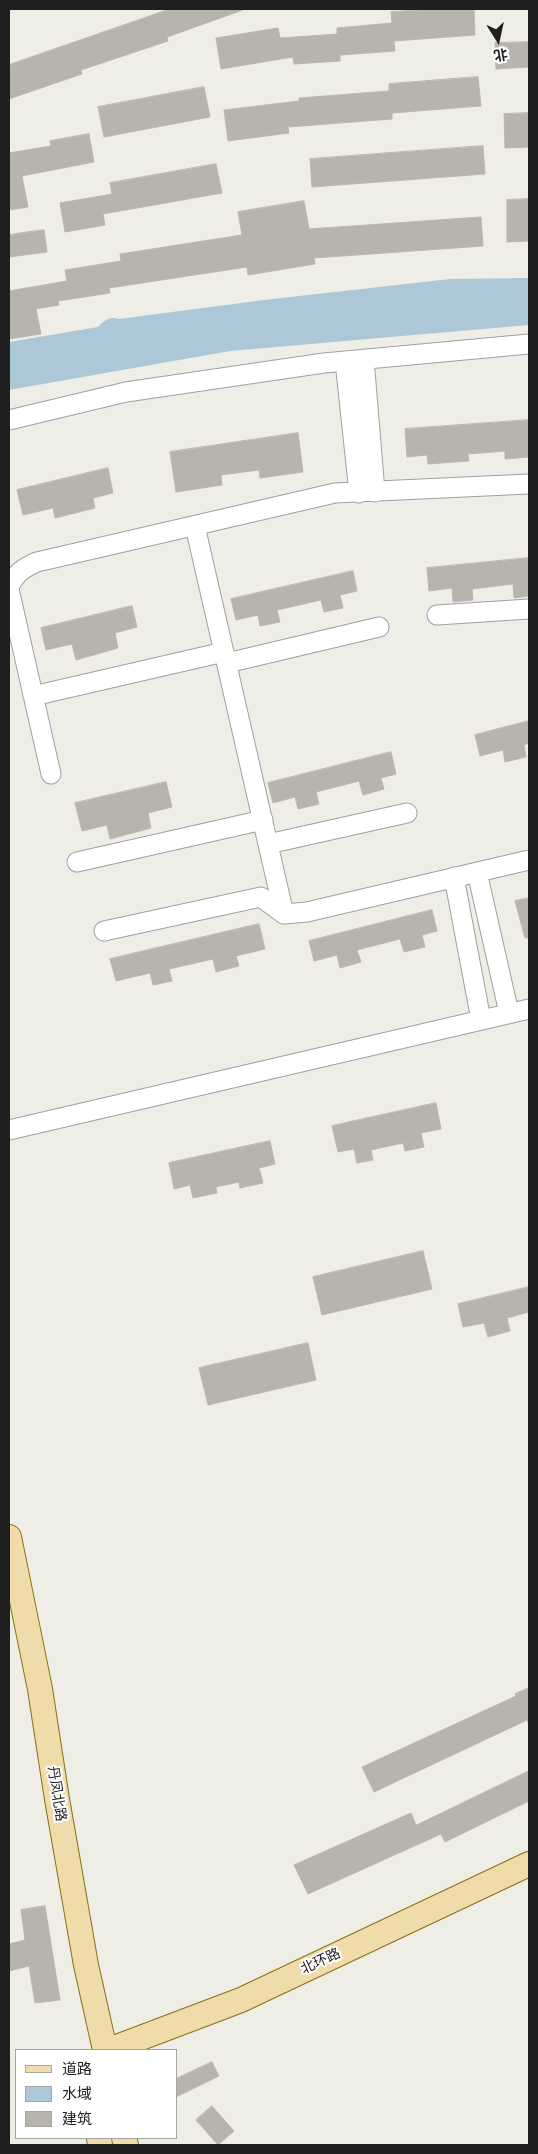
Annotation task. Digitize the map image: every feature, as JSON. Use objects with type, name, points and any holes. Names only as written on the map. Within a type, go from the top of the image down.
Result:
[{"type":"main road","name":"丹凤北路","points":[[9,1537],[40,1689],[86,1965],[105,2049]]},
{"type":"main road","name":"北环路","points":[[112,2049],[241,2000],[529,1864]]},
{"type":"street","points":[[9,420],[126,392],[354,360],[529,344]]},
{"type":"street","points":[[354,360],[367,492]]},
{"type":"street","points":[[51,774],[9,588],[14,576],[23,568],[37,562],[335,493],[529,484]]},
{"type":"street","points":[[195,526],[284,914]]},
{"type":"street","points":[[437,615],[529,609]]},
{"type":"street","points":[[33,696],[378,627]]},
{"type":"street","points":[[268,844],[406,813]]},
{"type":"street","points":[[77,862],[263,820]]},
{"type":"street","points":[[104,931],[261,897],[284,914],[306,912],[529,860]]},
{"type":"street","points":[[477,872],[509,1014]]},
{"type":"street","points":[[454,877],[481,1020]]},
{"type":"street","points":[[9,1130],[529,1009]]},
{"type":"water","points":[[529,278],[529,325],[230,351],[9,390],[9,342],[98,327],[110,318],[119,319],[450,279]]},
{"type":"building","points":[[170,9],[243,10],[167,37],[168,41],[81,70],[82,74],[9,99],[9,65]]},
{"type":"building","points":[[474,9],[475,35],[394,41],[395,51],[340,55],[340,61],[294,64],[293,57],[221,69],[216,38],[278,28],[280,38],[337,34],[337,28],[392,23],[391,12]]},
{"type":"building","points":[[529,42],[529,67],[496,69],[495,43]]},
{"type":"building","points":[[478,77],[481,106],[392,113],[392,119],[288,127],[289,133],[228,141],[224,110],[299,101],[299,98],[389,91],[389,84]]},
{"type":"building","points":[[204,87],[210,117],[104,137],[98,107]]},
{"type":"building","points":[[529,113],[529,147],[505,148],[504,114]]},
{"type":"building","points":[[89,134],[94,162],[22,176],[28,207],[9,210],[9,153],[51,146],[50,141]]},
{"type":"building","points":[[483,146],[485,174],[312,187],[310,159]]},
{"type":"building","points":[[216,164],[222,193],[103,214],[105,225],[65,232],[60,203],[112,194],[110,183]]},
{"type":"building","points":[[529,199],[529,241],[507,242],[507,200]]},
{"type":"building","points":[[304,201],[309,229],[481,217],[483,246],[314,258],[315,264],[248,275],[247,267],[109,288],[110,293],[58,301],[59,305],[36,309],[41,334],[9,339],[9,291],[67,281],[65,270],[121,261],[120,254],[242,235],[238,212]]},
{"type":"building","points":[[44,230],[47,252],[9,257],[9,235]]},
{"type":"building","points":[[529,420],[529,457],[505,459],[505,451],[468,454],[469,461],[428,464],[427,455],[407,457],[405,429]]},
{"type":"building","points":[[298,433],[303,472],[260,478],[259,470],[221,475],[222,485],[176,492],[170,452]]},
{"type":"building","points":[[108,468],[113,493],[93,498],[95,508],[55,518],[53,508],[23,515],[17,490]]},
{"type":"building","points":[[529,558],[529,596],[514,598],[513,584],[472,589],[473,600],[453,602],[452,588],[429,591],[427,568]]},
{"type":"building","points":[[353,571],[357,591],[340,595],[343,608],[324,612],[321,600],[277,610],[280,622],[260,626],[258,615],[236,620],[231,599]]},
{"type":"building","points":[[132,606],[137,627],[115,633],[118,648],[76,660],[72,644],[46,650],[41,628]]},
{"type":"building","points":[[529,721],[529,743],[524,745],[526,757],[505,762],[503,750],[480,756],[475,735]]},
{"type":"building","points":[[391,752],[396,774],[381,778],[384,789],[363,795],[359,781],[316,792],[319,804],[298,809],[295,797],[273,803],[268,783]]},
{"type":"building","points":[[166,782],[172,807],[148,813],[151,828],[110,839],[107,825],[82,831],[75,803]]},
{"type":"building","points":[[529,898],[529,938],[525,938],[515,901]]},
{"type":"building","points":[[432,910],[437,931],[422,935],[425,947],[404,952],[400,939],[357,950],[361,962],[340,968],[337,955],[314,961],[309,941]]},
{"type":"building","points":[[259,924],[265,949],[236,956],[239,966],[216,972],[213,959],[169,969],[172,981],[153,985],[150,973],[116,981],[110,959]]},
{"type":"building","points":[[436,1103],[441,1129],[421,1133],[424,1147],[405,1151],[403,1143],[371,1150],[373,1160],[357,1163],[354,1149],[338,1152],[332,1126]]},
{"type":"building","points":[[270,1141],[275,1164],[259,1168],[263,1183],[240,1188],[239,1182],[216,1187],[217,1193],[193,1198],[190,1185],[174,1189],[169,1163]]},
{"type":"building","points":[[423,1251],[432,1289],[322,1315],[313,1277]]},
{"type":"building","points":[[529,1287],[529,1312],[507,1318],[510,1331],[488,1337],[484,1323],[463,1327],[458,1304]]},
{"type":"building","points":[[308,1343],[316,1380],[208,1405],[199,1368]]},
{"type":"building","points":[[529,1688],[529,1725],[527,1720],[374,1792],[362,1767],[516,1696],[515,1694]]},
{"type":"building","points":[[529,1771],[529,1801],[445,1842],[441,1834],[308,1894],[294,1865],[411,1813],[416,1825]]},
{"type":"building","points":[[45,1906],[60,2000],[35,2003],[29,1966],[9,1971],[9,1944],[25,1940],[21,1910]]},
{"type":"building","points":[[212,2062],[219,2076],[178,2096],[178,2078]]},
{"type":"building","points":[[212,2106],[234,2131],[218,2145],[196,2120]]}]
